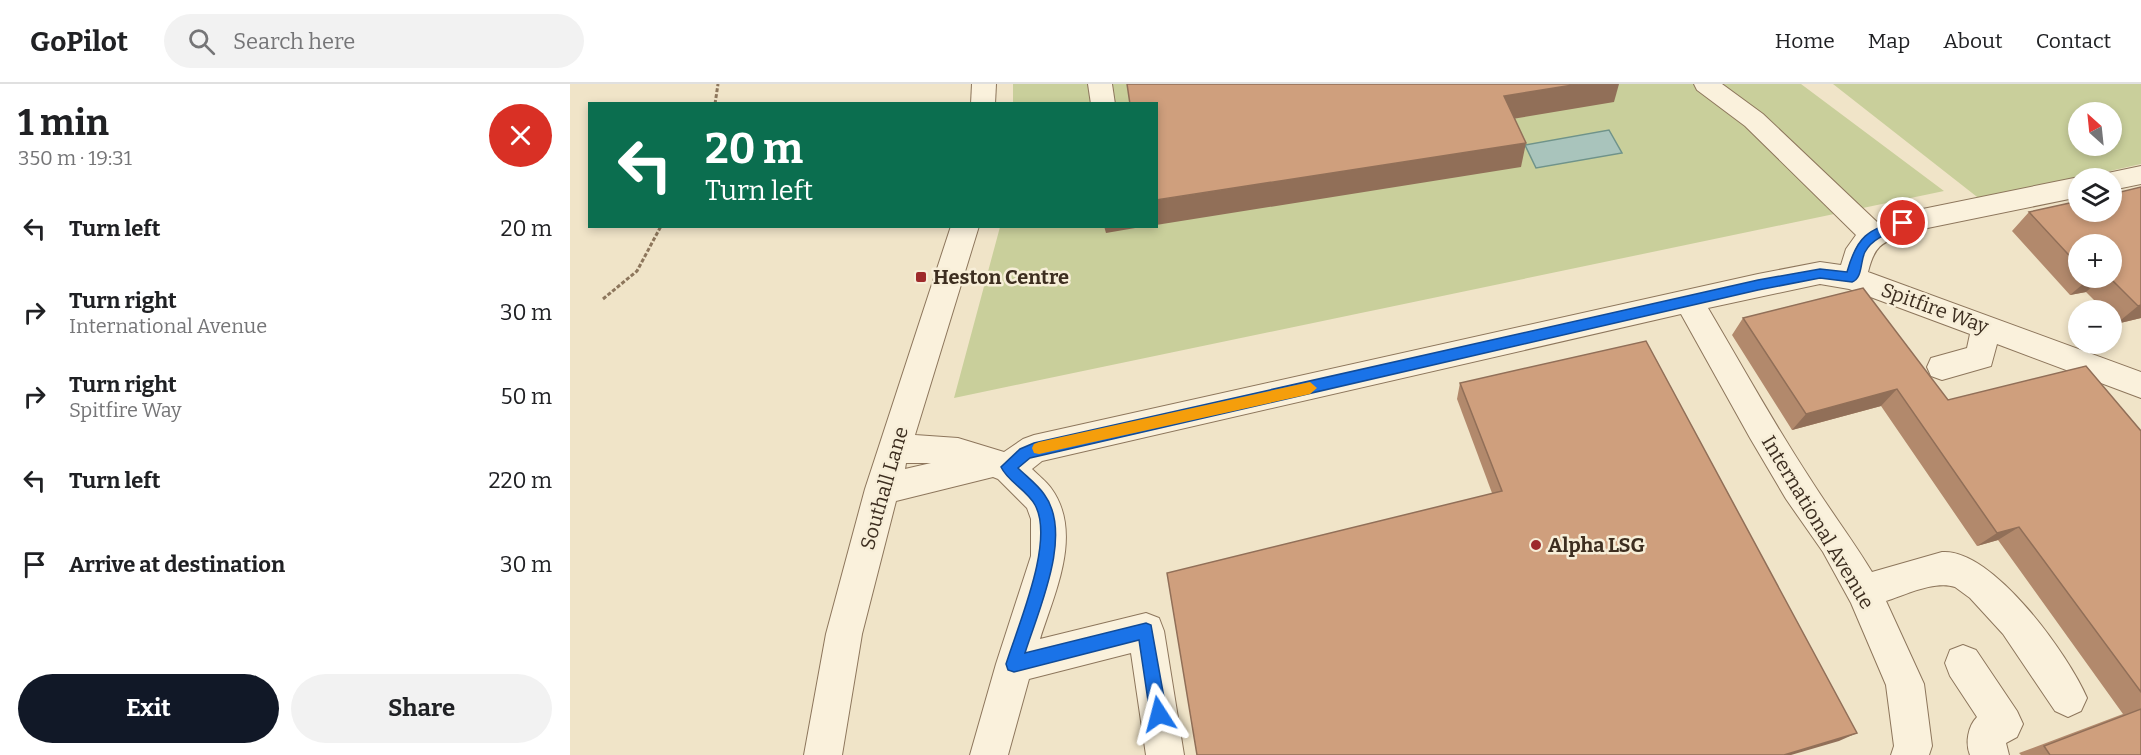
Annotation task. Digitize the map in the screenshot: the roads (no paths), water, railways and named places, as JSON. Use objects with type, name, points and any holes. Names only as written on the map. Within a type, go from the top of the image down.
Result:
[{"type":"street","points":[[983,102],[984,84]]},
{"type":"street","points":[[1100,84],[1103,102]]},
{"type":"street","points":[[1706,84],[1746,113],[1874,235]]},
{"type":"street","points":[[2122,179],[2141,175]]},
{"type":"street","points":[[1852,278],[1860,249],[1874,235],[1903,223],[2068,190]]},
{"type":"street","name":"Southall Lane","points":[[823,755],[844,634],[882,489],[964,228]]},
{"type":"street","name":"Spitfire Way","points":[[882,489],[999,465],[1034,449],[1820,273],[1852,278],[2141,385]]},
{"type":"street","name":"International Avenue","points":[[1689,301],[1761,428],[1864,591],[1905,684],[1913,747],[1910,755]]},
{"type":"street","points":[[1942,367],[1980,357],[1986,327]]},
{"type":"street","points":[[894,449],[938,449],[967,454],[999,465],[1040,499],[1048,519],[1048,556],[1014,664],[989,755]]},
{"type":"street","points":[[1864,591],[1947,568],[1976,579],[1997,598],[2068,698]]},
{"type":"street","points":[[1014,664],[1146,631],[1165,755]]},
{"type":"street","points":[[1963,663],[2004,724],[1988,732],[1986,748],[1990,755]]},
{"type":"water","points":[[1609,130],[1622,153],[1536,168],[1525,145]]},
{"type":"place","name":"Heston Centre","points":[[921,277]]},
{"type":"place","name":"Alpha LSG","points":[[1536,545]]}]
